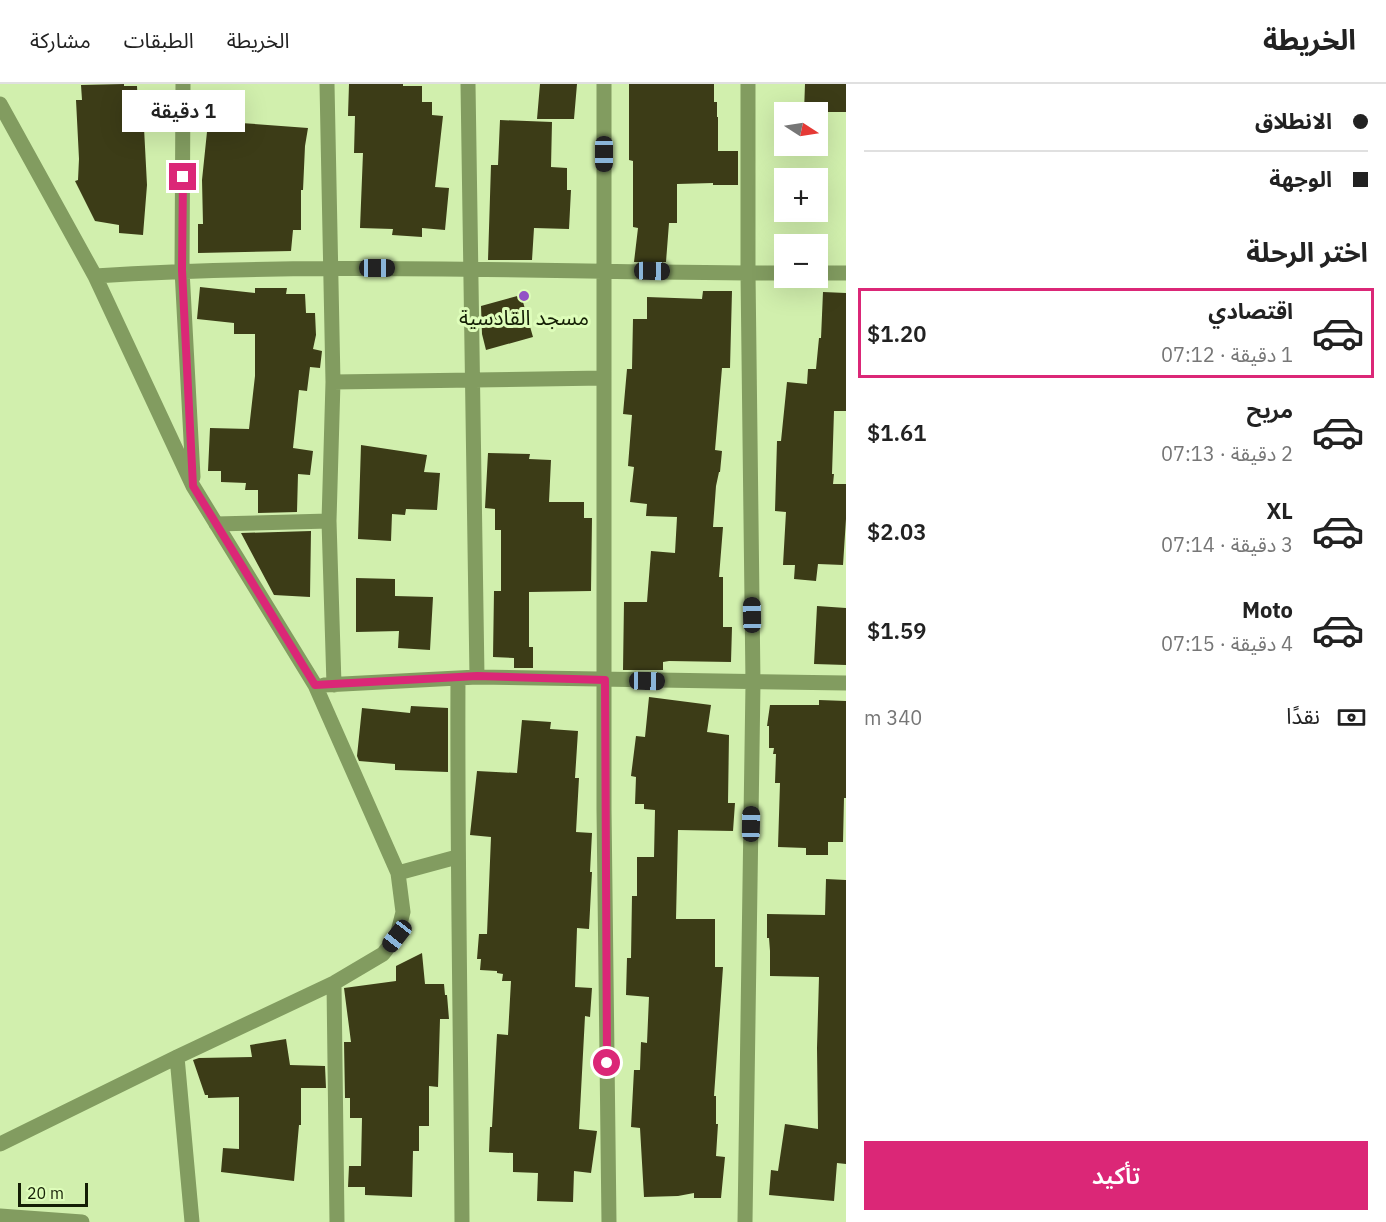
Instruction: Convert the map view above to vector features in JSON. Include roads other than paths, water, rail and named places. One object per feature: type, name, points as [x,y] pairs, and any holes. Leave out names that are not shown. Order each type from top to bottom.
[{"type":"street","points":[[183,84],[182,270],[193,486]]},
{"type":"street","points":[[327,84],[333,382],[328,521],[334,685]]},
{"type":"street","points":[[468,84],[477,676]]},
{"type":"street","points":[[604,84],[609,1222]]},
{"type":"street","points":[[745,1222],[753,683],[748,84]]},
{"type":"street","points":[[0,104],[95,276],[193,486],[315,685],[398,873],[403,912],[397,936],[383,954],[334,983],[0,1144]]},
{"type":"street","points":[[95,276],[182,270],[330,268],[774,273]]},
{"type":"street","points":[[828,273],[846,273]]},
{"type":"street","points":[[333,382],[604,378]]},
{"type":"street","points":[[216,524],[328,521]]},
{"type":"street","points":[[315,685],[477,676],[846,683]]},
{"type":"street","points":[[458,678],[462,1222]]},
{"type":"street","points":[[398,873],[458,857]]},
{"type":"street","points":[[334,983],[338,1222]]},
{"type":"street","points":[[177,1057],[192,1222]]},
{"type":"street","points":[[0,1216],[82,1222]]},
{"type":"place","name":"مسجد القادسية","points":[[524,296]]}]
